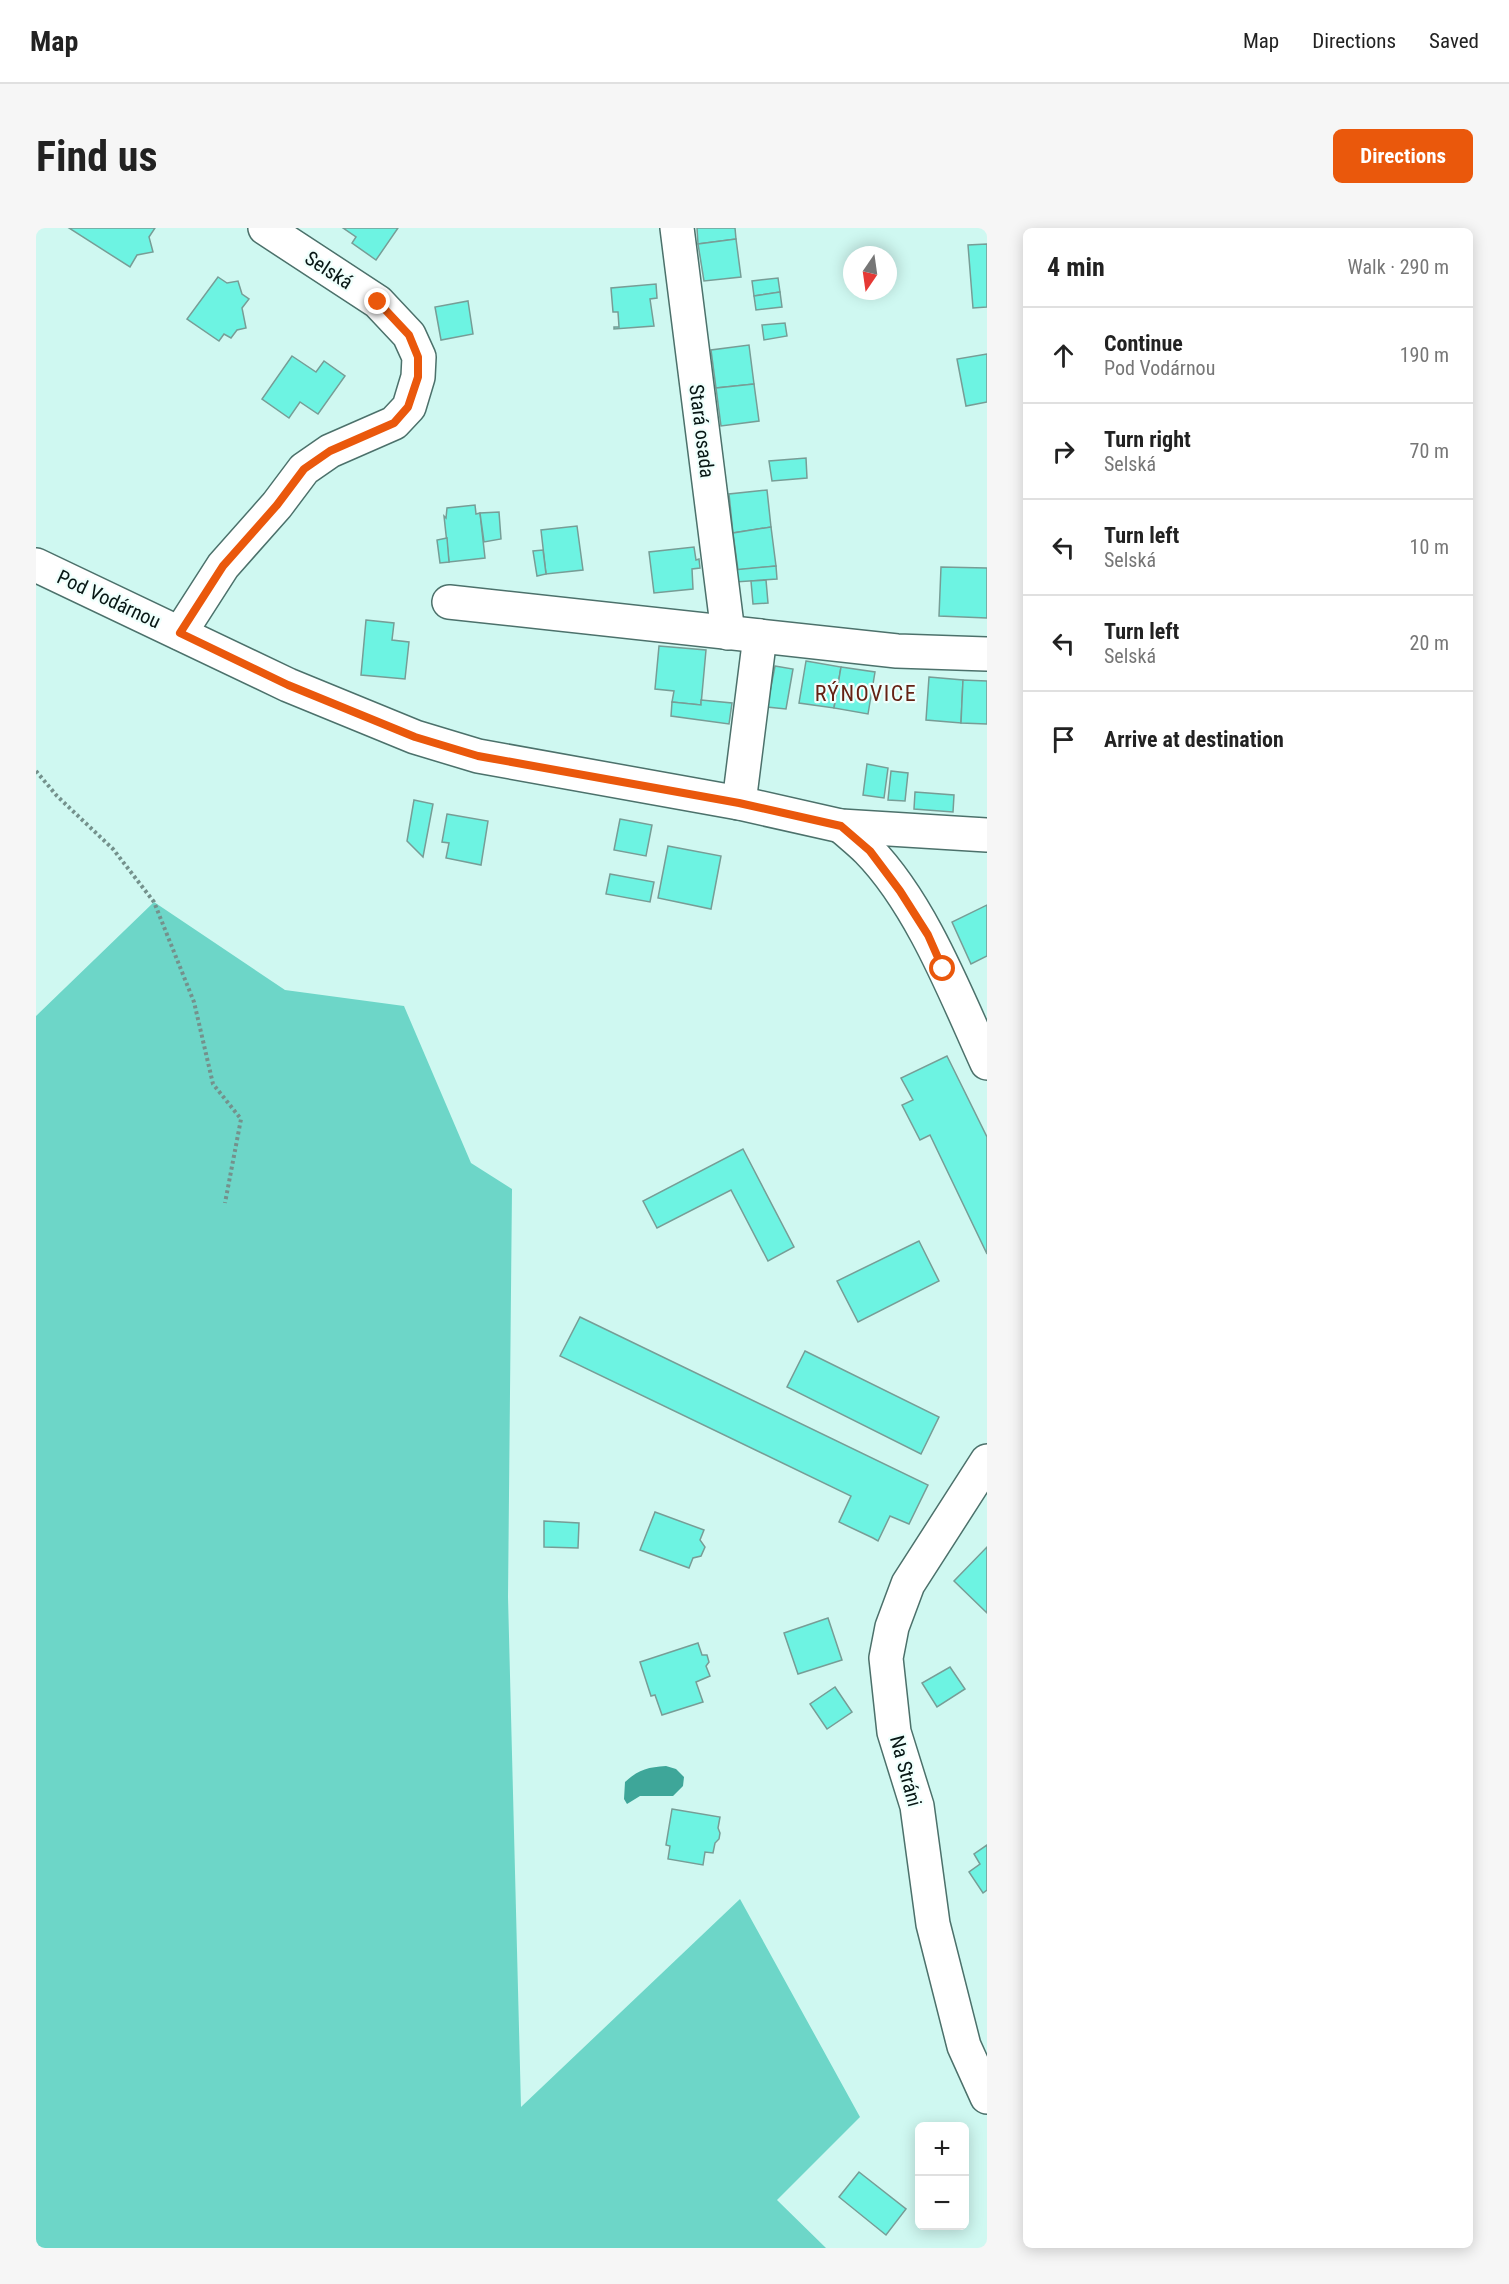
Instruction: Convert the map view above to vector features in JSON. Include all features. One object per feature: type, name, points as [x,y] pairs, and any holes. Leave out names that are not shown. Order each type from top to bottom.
[{"type":"street","name":"Selská","points":[[180,633],[223,566],[277,505],[304,469],[330,451],[394,423],[408,407],[418,377],[418,357],[409,335],[378,302],[265,228]]},
{"type":"street","name":"Stará osada","points":[[677,228],[728,633]]},
{"type":"street","name":"Pod Vodárnou","points":[[36,565],[288,685],[415,737],[468,753],[739,803],[841,826],[870,851],[900,891],[928,935],[987,1063]]},
{"type":"street","points":[[449,602],[897,651],[987,654]]},
{"type":"street","points":[[739,803],[760,636]]},
{"type":"street","points":[[841,826],[987,835]]},
{"type":"street","name":"Na Stráni","points":[[987,1461],[908,1584],[892,1626],[886,1658],[894,1732],[917,1806],[933,1924],[964,2046],[987,2097]]},
{"type":"path","points":[[36,771],[57,796],[113,849],[154,902],[194,1002],[213,1084],[241,1119],[225,1203]]},
{"type":"shaded area","points":[[154,902],[285,990],[404,1006],[471,1163],[512,1189],[508,1597],[521,2107],[740,1899],[860,2117],[777,2200],[826,2248],[36,2248],[36,1016]]},
{"type":"shaded area","points":[[666,1766],[676,1769],[684,1777],[683,1786],[673,1796],[640,1796],[627,1804],[624,1799],[625,1782],[644,1770]]},
{"type":"building","points":[[69,228],[155,228],[149,237],[153,252],[137,255],[130,267]]},
{"type":"building","points":[[343,228],[398,228],[376,260],[352,243],[356,237]]},
{"type":"building","points":[[697,228],[735,228],[736,239],[698,244]]},
{"type":"building","points":[[736,239],[741,277],[704,281],[698,244]]},
{"type":"building","points":[[987,244],[987,307],[973,308],[968,245]]},
{"type":"building","points":[[218,277],[227,283],[238,281],[242,294],[249,299],[242,308],[246,328],[237,330],[231,338],[224,334],[219,341],[187,319]]},
{"type":"building","points":[[778,278],[780,292],[754,296],[752,281]]},
{"type":"building","points":[[656,284],[657,298],[650,299],[654,326],[614,329],[614,327],[619,327],[618,312],[613,312],[611,288]]},
{"type":"building","points":[[780,292],[782,307],[756,310],[754,296]]},
{"type":"building","points":[[468,301],[473,334],[441,340],[435,307]]},
{"type":"building","points":[[785,323],[787,336],[764,340],[762,325]]},
{"type":"building","points":[[749,345],[754,384],[716,388],[711,350]]},
{"type":"building","points":[[987,354],[987,402],[966,406],[957,359]]},
{"type":"building","points":[[292,356],[316,372],[324,361],[345,376],[318,414],[300,402],[289,418],[262,399]]},
{"type":"building","points":[[754,384],[759,421],[721,426],[716,388]]},
{"type":"building","points":[[806,458],[807,478],[772,481],[769,461]]},
{"type":"building","points":[[767,490],[771,527],[733,533],[729,494]]},
{"type":"building","points":[[475,505],[476,514],[480,513],[485,558],[449,562],[444,516],[446,518],[447,508]]},
{"type":"building","points":[[499,512],[501,539],[484,542],[480,513]]},
{"type":"building","points":[[577,526],[583,570],[546,574],[541,530]]},
{"type":"building","points":[[771,527],[776,566],[738,570],[733,533]]},
{"type":"building","points":[[447,538],[449,562],[440,563],[437,540]]},
{"type":"building","points":[[694,547],[700,568],[692,569],[693,589],[654,593],[649,552]]},
{"type":"building","points":[[543,550],[546,574],[537,576],[533,551]]},
{"type":"building","points":[[776,566],[777,579],[735,582],[733,570]]},
{"type":"building","points":[[941,567],[987,568],[987,618],[939,616]]},
{"type":"building","points":[[766,580],[768,603],[753,604],[751,581]]},
{"type":"building","points":[[366,620],[394,623],[392,640],[409,642],[405,679],[361,675]]},
{"type":"building","points":[[659,646],[706,650],[701,705],[672,702],[674,691],[655,689]]},
{"type":"building","points":[[806,661],[841,667],[834,708],[799,703]]},
{"type":"building","points":[[775,666],[793,669],[786,709],[767,707]]},
{"type":"building","points":[[841,667],[875,672],[868,714],[834,708]]},
{"type":"building","points":[[929,677],[963,680],[961,723],[926,720]]},
{"type":"building","points":[[963,680],[987,681],[987,724],[961,723]]},
{"type":"building","points":[[701,700],[732,703],[729,724],[671,716],[672,702],[701,705]]},
{"type":"building","points":[[867,764],[888,768],[884,798],[863,795]]},
{"type":"building","points":[[891,771],[908,773],[905,801],[888,800]]},
{"type":"building","points":[[915,792],[954,795],[953,812],[914,809]]},
{"type":"building","points":[[414,800],[433,804],[423,857],[407,841]]},
{"type":"building","points":[[447,814],[488,821],[481,865],[446,858],[449,843],[442,842]]},
{"type":"building","points":[[620,819],[652,825],[646,856],[614,850]]},
{"type":"building","points":[[668,846],[721,856],[711,909],[658,898]]},
{"type":"building","points":[[610,874],[654,882],[650,902],[606,894]]},
{"type":"building","points":[[987,905],[987,956],[971,964],[952,922]]},
{"type":"building","points":[[947,1056],[987,1137],[987,1254],[930,1135],[920,1140],[902,1105],[913,1100],[901,1078]]},
{"type":"building","points":[[743,1149],[794,1247],[768,1261],[731,1190],[657,1228],[643,1201]]},
{"type":"building","points":[[919,1241],[939,1281],[858,1322],[837,1281]]},
{"type":"building","points":[[580,1317],[928,1485],[909,1524],[890,1516],[878,1541],[839,1522],[851,1496],[560,1356]]},
{"type":"building","points":[[805,1351],[939,1417],[921,1454],[787,1387]]},
{"type":"building","points":[[655,1512],[704,1530],[700,1540],[705,1547],[701,1556],[693,1558],[689,1568],[640,1550]]},
{"type":"building","points":[[544,1521],[579,1523],[578,1548],[544,1547]]},
{"type":"building","points":[[987,1547],[987,1613],[954,1581]]},
{"type":"building","points":[[828,1618],[842,1660],[798,1674],[784,1633]]},
{"type":"building","points":[[698,1643],[702,1655],[707,1655],[709,1662],[706,1666],[710,1676],[696,1682],[703,1702],[662,1715],[655,1695],[651,1696],[640,1662]]},
{"type":"building","points":[[950,1667],[965,1689],[937,1707],[922,1683]]},
{"type":"building","points":[[835,1687],[852,1712],[827,1729],[810,1704]]},
{"type":"building","points":[[672,1809],[720,1817],[719,1839],[715,1843],[713,1853],[705,1852],[703,1865],[668,1859],[670,1846],[666,1845]]},
{"type":"building","points":[[987,1845],[987,1890],[983,1893],[969,1872],[980,1864],[974,1854]]},
{"type":"building","points":[[859,2172],[906,2209],[886,2235],[839,2197]]},
{"type":"district","name":"RÝNOVICE","points":[[866,693]]},
{"type":"route","points":[[378,302],[409,335],[418,357],[418,377],[408,407],[394,423],[330,451],[304,469],[277,505],[223,566],[180,633],[288,685],[415,737],[478,756],[739,803],[841,826],[870,851],[900,891],[928,935],[943,969]]}]
